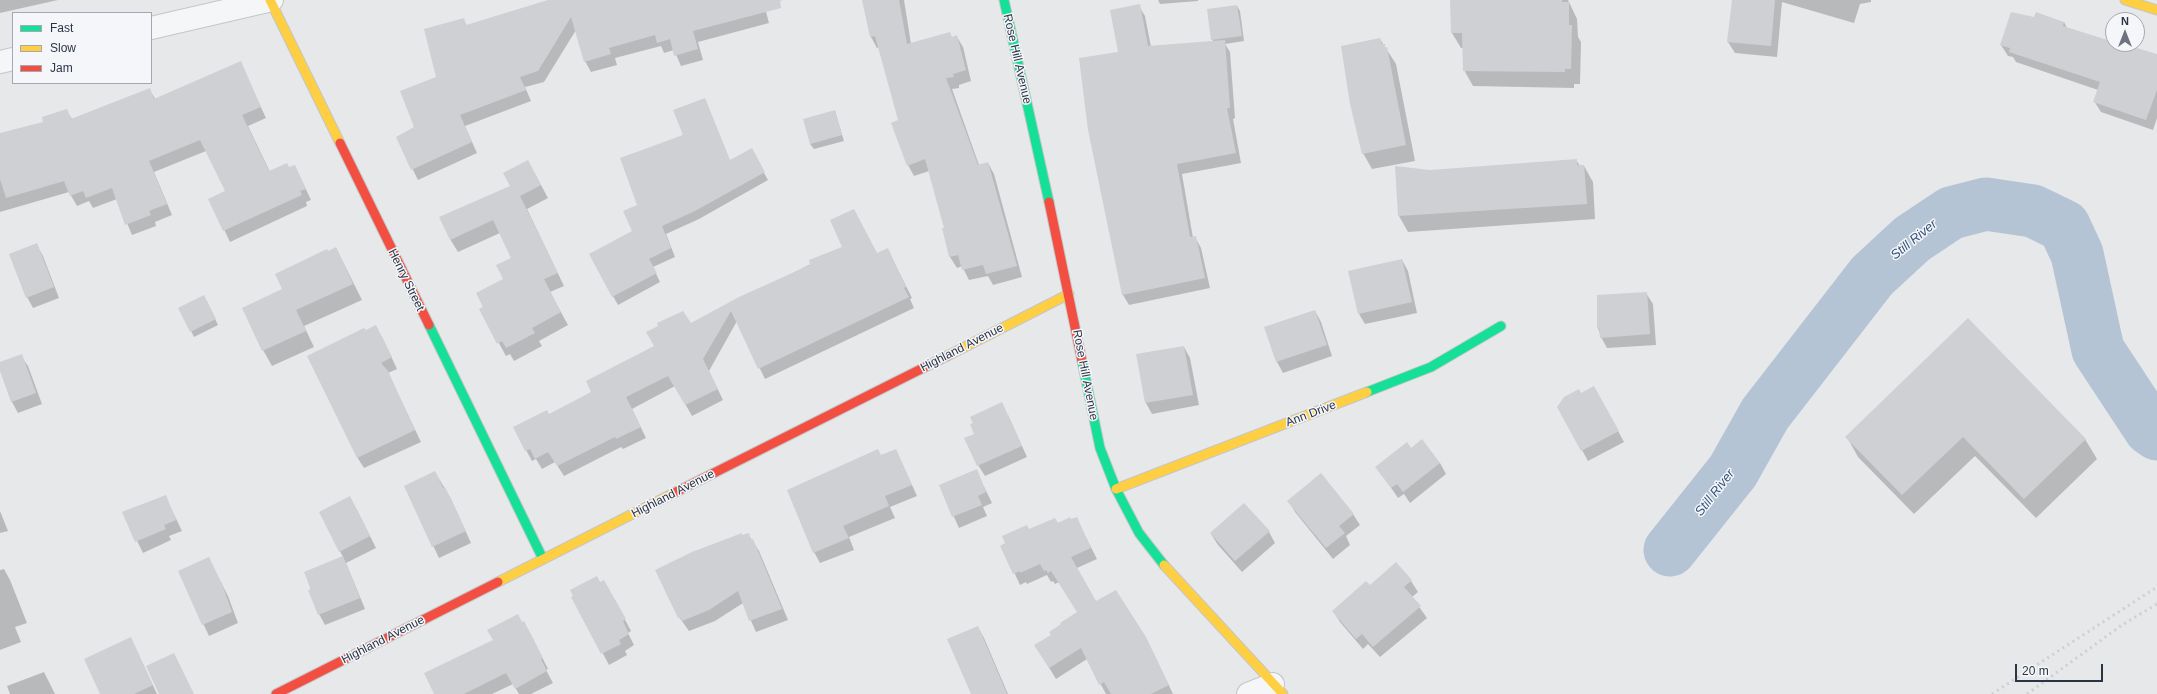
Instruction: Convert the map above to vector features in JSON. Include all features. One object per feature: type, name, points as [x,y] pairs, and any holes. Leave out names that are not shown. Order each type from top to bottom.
[{"type":"street","points":[[152,28],[271,0]]},
{"type":"street","name":"Henry Street","points":[[271,0],[543,559]]},
{"type":"street","name":"Rose Hill Avenue","points":[[1004,0],[1069,294],[1100,448],[1116,489],[1139,533],[1171,574],[1278,689]]},
{"type":"street","points":[[2125,0],[2157,10]]},
{"type":"street","points":[[0,62],[12,59]]},
{"type":"street","name":"Highland Avenue","points":[[276,694],[1069,294]]},
{"type":"street","name":"Ann Drive","points":[[1116,489],[1431,367],[1501,326]]},
{"type":"street","points":[[1248,694],[1278,689]]},
{"type":"building","points":[[548,0],[780,0],[781,8],[693,31],[698,49],[674,56],[670,39],[657,43],[655,35],[609,48],[611,54],[584,62],[571,17],[538,71],[520,77],[526,90],[460,115],[472,142],[411,170],[396,137],[414,127],[400,91],[436,77],[424,29],[464,18],[466,25]]},
{"type":"building","points":[[862,0],[899,0],[907,44],[950,32],[952,37],[957,35],[966,70],[953,74],[954,77],[946,78],[978,165],[988,162],[1017,266],[986,274],[983,265],[962,270],[958,255],[949,257],[942,228],[944,228],[925,159],[907,166],[891,123],[898,120],[875,36],[870,37]]},
{"type":"building","points":[[1450,0],[1562,0],[1562,2],[1569,2],[1569,25],[1572,25],[1571,69],[1565,69],[1565,72],[1463,71],[1462,33],[1451,33]]},
{"type":"building","points":[[1732,0],[1775,0],[1771,46],[1727,42]]},
{"type":"building","points":[[1140,4],[1148,46],[1225,40],[1230,108],[1227,108],[1236,153],[1177,164],[1190,237],[1196,236],[1205,278],[1122,295],[1088,130],[1079,58],[1118,52],[1110,10]]},
{"type":"building","points":[[1237,5],[1242,36],[1211,40],[1207,9]]},
{"type":"building","points":[[2011,12],[2034,17],[2036,12],[2064,22],[2063,26],[2105,39],[2105,52],[2145,52],[2145,50],[2157,54],[2157,90],[2146,120],[2093,102],[2100,82],[2009,52],[2010,48],[2000,45]]},
{"type":"building","points":[[1380,38],[1382,44],[1385,44],[1385,48],[1387,47],[1406,145],[1362,154],[1350,104],[1341,46]]},
{"type":"building","points":[[241,61],[261,107],[242,115],[269,171],[287,163],[289,167],[295,165],[306,189],[300,191],[302,195],[223,231],[208,199],[225,191],[200,140],[149,161],[167,204],[149,211],[151,215],[125,225],[112,188],[86,198],[83,191],[70,196],[64,181],[6,198],[0,179],[0,133],[43,122],[42,117],[67,109],[71,119],[150,88],[154,99]]},
{"type":"building","points":[[705,98],[730,160],[752,148],[765,172],[695,211],[662,226],[671,248],[649,259],[657,273],[612,297],[589,254],[632,231],[623,211],[637,205],[620,158],[683,135],[673,110]]},
{"type":"building","points":[[835,110],[842,135],[810,144],[803,119]]},
{"type":"building","points":[[1577,159],[1577,165],[1584,165],[1587,204],[1398,216],[1395,166],[1430,170]]},
{"type":"building","points":[[528,160],[541,185],[520,196],[558,273],[544,279],[561,312],[532,328],[535,333],[506,348],[502,341],[497,344],[479,309],[483,307],[476,293],[503,279],[496,265],[511,258],[493,220],[450,240],[439,217],[510,186],[503,173]]},
{"type":"building","points":[[854,209],[877,253],[888,248],[909,297],[758,369],[731,311],[703,359],[718,389],[685,405],[668,376],[626,397],[641,427],[616,439],[615,437],[557,466],[548,452],[535,459],[530,449],[525,451],[513,427],[547,410],[549,414],[591,392],[586,381],[654,346],[646,332],[658,326],[657,323],[683,311],[691,323],[739,297],[810,265],[809,260],[842,247],[830,220]]},
{"type":"building","points":[[37,243],[54,287],[26,298],[9,254]]},
{"type":"building","points":[[336,247],[353,284],[296,310],[306,331],[262,351],[242,308],[282,289],[275,274],[327,249],[328,251]]},
{"type":"building","points":[[1402,259],[1412,302],[1358,314],[1348,271]]},
{"type":"building","points":[[1647,292],[1650,334],[1600,338],[1599,328],[1597,328],[1597,295]]},
{"type":"building","points":[[204,295],[216,319],[190,332],[178,308]]},
{"type":"building","points":[[1315,310],[1327,345],[1276,362],[1264,327]]},
{"type":"building","points":[[1968,318],[2086,439],[2024,499],[1963,437],[1902,495],[1845,437]]},
{"type":"building","points":[[376,325],[392,357],[381,363],[388,371],[415,430],[357,458],[307,356],[364,328],[366,330]]},
{"type":"building","points":[[1184,346],[1193,395],[1145,403],[1136,354]]},
{"type":"building","points":[[22,354],[36,393],[11,402],[0,371],[0,362]]},
{"type":"building","points":[[1594,386],[1619,431],[1581,451],[1557,407],[1564,397],[1579,389],[1581,393]]},
{"type":"building","points":[[1002,402],[1022,446],[977,466],[964,438],[974,434],[970,424],[973,423],[970,417]]},
{"type":"building","points":[[1422,439],[1440,463],[1403,492],[1397,484],[1391,488],[1375,467],[1407,442],[1411,448]]},
{"type":"building","points":[[878,449],[881,455],[896,449],[912,485],[885,496],[889,506],[843,526],[849,538],[813,553],[787,490]]},
{"type":"building","points":[[977,469],[986,492],[978,496],[982,505],[952,517],[939,485]]},
{"type":"building","points":[[435,471],[443,488],[445,487],[466,531],[432,547],[404,486]]},
{"type":"building","points":[[1321,473],[1354,514],[1339,526],[1345,533],[1326,548],[1287,501]]},
{"type":"building","points":[[166,495],[176,520],[164,525],[166,529],[135,542],[122,512]]},
{"type":"building","points":[[350,496],[370,536],[339,552],[319,512]]},
{"type":"building","points":[[1244,503],[1270,531],[1235,561],[1210,533]]},
{"type":"building","points":[[1070,517],[1071,519],[1077,517],[1091,548],[1071,557],[1096,601],[1116,590],[1146,637],[1169,685],[1151,694],[1111,694],[1104,682],[1099,685],[1081,648],[1049,668],[1034,645],[1051,635],[1049,632],[1077,612],[1051,571],[1048,573],[1046,570],[1044,571],[1040,564],[1020,573],[1020,571],[1013,574],[1000,546],[1005,543],[1002,536],[1027,525],[1029,529],[1055,518],[1058,523]]},
{"type":"building","points":[[742,533],[742,535],[749,533],[751,540],[753,539],[782,609],[749,621],[738,591],[709,610],[682,621],[680,617],[678,618],[655,570],[692,552]]},
{"type":"building","points":[[343,556],[360,598],[318,615],[308,590],[311,589],[304,572]]},
{"type":"building","points":[[209,557],[222,584],[232,612],[202,625],[178,571]]},
{"type":"building","points":[[1396,562],[1412,580],[1404,587],[1421,606],[1373,647],[1362,634],[1356,639],[1332,611],[1366,581],[1370,585]]},
{"type":"building","points":[[597,576],[600,582],[604,580],[626,619],[623,621],[629,634],[619,640],[621,644],[601,654],[571,597],[573,596],[570,590]]},
{"type":"building","points":[[518,614],[522,622],[524,621],[543,658],[541,659],[547,671],[515,689],[506,673],[464,694],[434,694],[424,673],[493,640],[487,630]]},
{"type":"building","points":[[978,626],[1007,694],[971,694],[947,639]]},
{"type":"building","points":[[131,637],[153,685],[134,694],[100,694],[84,659]]},
{"type":"building","points":[[174,653],[194,694],[159,694],[146,666]]},
{"type":"waterway","name":"Still River","points":[[1670,550],[1733,471],[1765,414],[1872,276],[1912,239],[1951,213],[1986,204],[2033,211],[2064,226],[2077,254],[2098,350],[2150,429],[2157,434]]},
{"type":"railway","points":[[1992,694],[2157,587]]},
{"type":"railway","points":[[2027,694],[2122,625],[2157,604]]},
{"type":"traffic: fast","points":[[1004,0],[1049,202]]},
{"type":"traffic: fast","points":[[429,325],[543,559]]},
{"type":"traffic: fast","points":[[1367,392],[1431,367],[1501,326]]},
{"type":"traffic: fast","points":[[1082,361],[1100,448],[1116,489],[1139,533],[1164,565]]},
{"type":"traffic: slow","points":[[270,0],[340,143]]},
{"type":"traffic: slow","points":[[2125,0],[2157,10]]},
{"type":"traffic: slow","points":[[949,355],[1069,294]]},
{"type":"traffic: slow","points":[[1116,489],[1367,392]]},
{"type":"traffic: slow","points":[[498,582],[674,493]]},
{"type":"traffic: slow","points":[[1164,565],[1283,694]]},
{"type":"traffic: jam","points":[[340,143],[429,325]]},
{"type":"traffic: jam","points":[[1049,202],[1082,361]]},
{"type":"traffic: jam","points":[[674,493],[949,355]]},
{"type":"traffic: jam","points":[[276,694],[498,582]]}]
